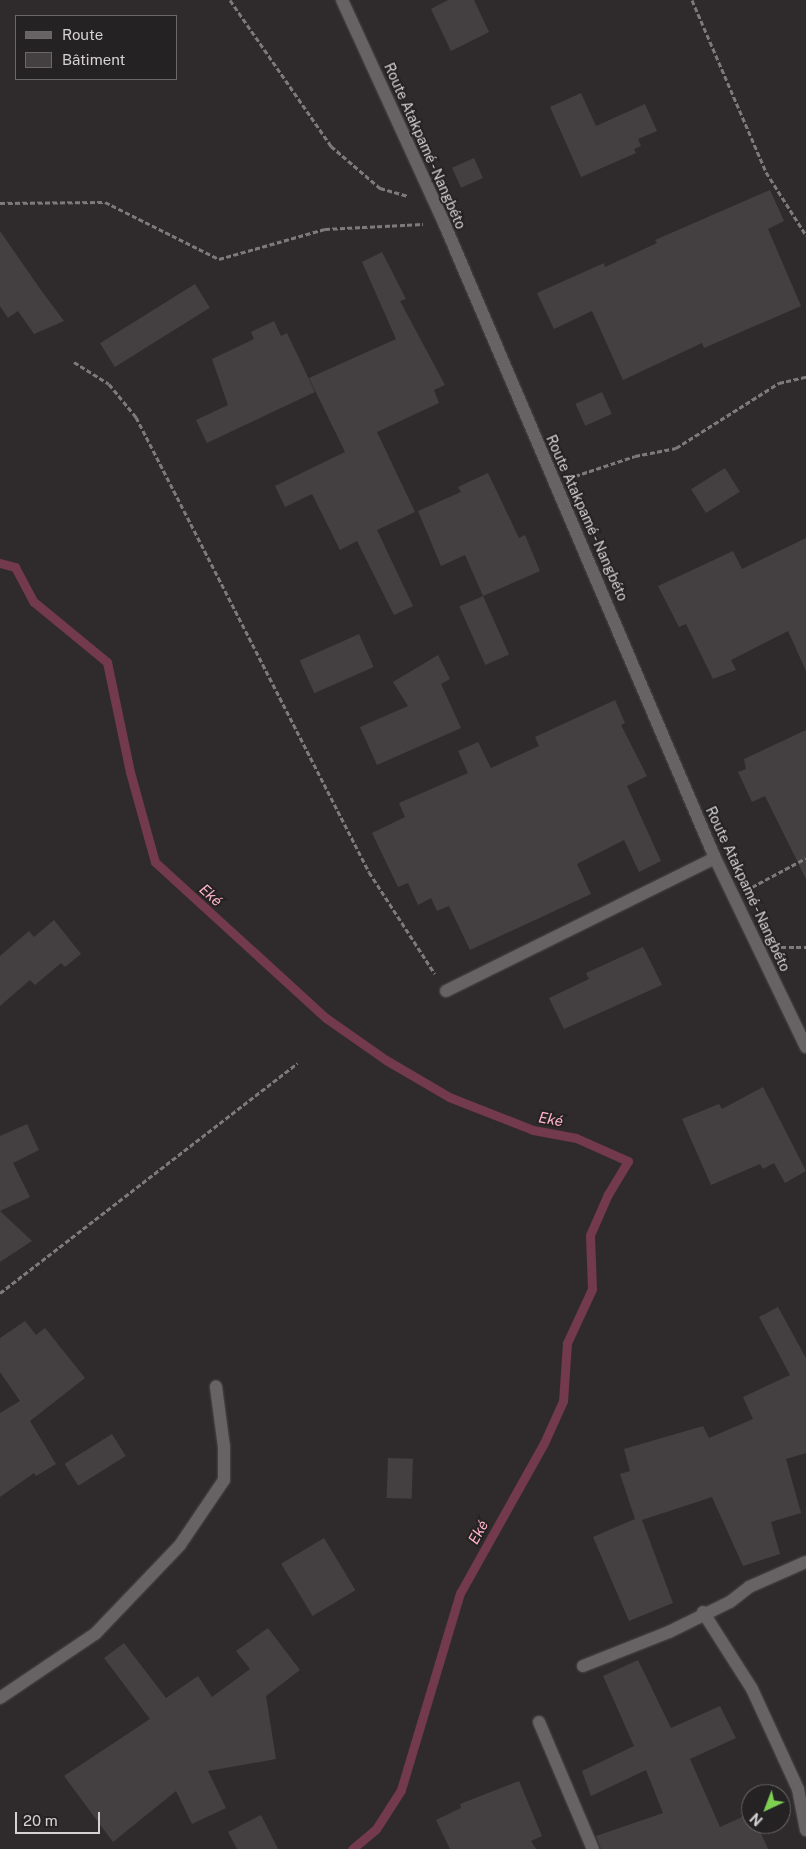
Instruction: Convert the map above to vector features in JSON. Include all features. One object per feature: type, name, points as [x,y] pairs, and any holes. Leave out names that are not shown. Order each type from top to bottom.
[{"type":"street","name":"Route Atakpamé - Nangbéto","points":[[342,0],[444,223],[715,858],[806,1046]]},
{"type":"street","points":[[446,991],[715,858]]},
{"type":"street","points":[[0,1698],[95,1634],[180,1545],[224,1480],[224,1447],[216,1387]]},
{"type":"street","points":[[583,1666],[669,1632],[703,1612],[730,1602],[749,1587],[806,1562]]},
{"type":"street","points":[[703,1612],[752,1689],[798,1790],[806,1830]]},
{"type":"street","points":[[539,1722],[593,1849]]},
{"type":"path","points":[[230,0],[331,146],[380,188],[435,204]]},
{"type":"path","points":[[692,0],[766,172],[806,234]]},
{"type":"path","points":[[0,203],[105,202],[219,259],[325,229],[444,223]]},
{"type":"path","points":[[74,362],[109,384],[136,417],[369,872],[446,991]]},
{"type":"path","points":[[555,482],[635,456],[676,448],[778,383],[806,377]]},
{"type":"path","points":[[734,897],[806,858]]},
{"type":"path","points":[[0,1293],[298,1063]]},
{"type":"building","points":[[448,0],[474,0],[489,32],[451,51],[431,9]]},
{"type":"building","points":[[581,93],[596,126],[645,104],[657,131],[638,139],[641,146],[634,149],[636,153],[581,177],[550,107]]},
{"type":"building","points":[[474,158],[483,178],[461,188],[452,168]]},
{"type":"building","points":[[770,190],[784,221],[768,229],[801,306],[704,348],[702,343],[623,380],[592,311],[554,329],[537,293],[604,263],[605,267],[657,243],[655,240]]},
{"type":"building","points":[[0,231],[64,321],[34,334],[18,311],[8,318],[0,306]]},
{"type":"building","points":[[382,252],[406,299],[400,301],[445,385],[434,390],[439,403],[377,432],[415,512],[377,530],[413,606],[394,615],[357,541],[340,550],[312,494],[285,507],[275,486],[345,452],[309,378],[396,339],[362,262]]},
{"type":"building","points":[[195,284],[210,308],[115,367],[100,343]]},
{"type":"building","points":[[274,321],[281,336],[287,333],[315,392],[207,443],[196,420],[228,405],[212,359],[254,339],[251,332]]},
{"type":"building","points":[[602,392],[612,414],[585,426],[576,404]]},
{"type":"building","points":[[725,468],[740,492],[706,513],[691,489]]},
{"type":"building","points":[[488,473],[519,538],[525,535],[540,571],[483,596],[465,555],[441,566],[418,511],[461,492],[458,487]]},
{"type":"building","points":[[806,538],[806,671],[788,631],[731,660],[736,670],[713,679],[686,624],[679,627],[658,586],[733,551],[742,569]]},
{"type":"building","points":[[483,596],[509,654],[485,665],[459,607]]},
{"type":"building","points":[[359,634],[374,667],[314,693],[300,660]]},
{"type":"building","points":[[438,655],[450,679],[441,684],[461,728],[377,765],[360,727],[408,706],[393,682]]},
{"type":"building","points":[[615,700],[625,723],[621,725],[647,776],[627,786],[661,861],[639,872],[624,840],[577,864],[591,894],[470,950],[449,906],[437,911],[431,898],[418,905],[408,883],[398,887],[372,833],[405,817],[399,803],[468,773],[458,751],[478,742],[491,768],[539,746],[535,737]]},
{"type":"building","points":[[806,730],[806,879],[765,796],[752,802],[738,772],[746,769],[744,759]]},
{"type":"building","points":[[54,920],[81,954],[65,967],[61,963],[35,985],[30,980],[0,1006],[0,956],[29,931],[34,937]]},
{"type":"building","points":[[643,947],[662,985],[564,1029],[549,998],[589,979],[586,973]]},
{"type":"building","points":[[763,1087],[806,1171],[785,1183],[774,1163],[763,1169],[760,1164],[711,1185],[682,1119],[719,1104],[722,1109]]},
{"type":"building","points":[[27,1124],[39,1150],[13,1163],[30,1197],[0,1211],[0,1136]]},
{"type":"building","points":[[0,1211],[32,1241],[0,1262]]},
{"type":"building","points":[[778,1307],[806,1358],[806,1453],[786,1459],[801,1513],[771,1522],[780,1554],[743,1566],[712,1497],[642,1520],[673,1603],[629,1621],[593,1537],[635,1519],[620,1474],[630,1471],[624,1449],[703,1426],[709,1438],[753,1419],[743,1397],[790,1375],[759,1317]]},
{"type":"building","points":[[25,1321],[36,1335],[45,1328],[85,1378],[30,1421],[56,1464],[36,1476],[34,1473],[0,1497],[0,1413],[20,1401],[0,1372],[0,1338]]},
{"type":"building","points":[[112,1434],[126,1456],[78,1486],[65,1464]]},
{"type":"building","points":[[388,1458],[413,1459],[412,1499],[387,1498]]},
{"type":"building","points":[[324,1538],[355,1590],[313,1616],[281,1564]]},
{"type":"building","points":[[268,1628],[300,1670],[266,1696],[276,1759],[208,1771],[226,1808],[192,1824],[176,1791],[113,1842],[64,1776],[150,1719],[104,1658],[124,1643],[166,1698],[198,1676],[212,1697],[250,1669],[236,1651]]},
{"type":"building","points":[[638,1660],[671,1728],[720,1706],[736,1738],[690,1759],[720,1827],[741,1818],[741,1834],[761,1834],[768,1849],[601,1849],[596,1836],[663,1813],[646,1770],[591,1796],[582,1771],[634,1746],[603,1676]]},
{"type":"building","points":[[519,1781],[542,1836],[531,1841],[536,1849],[450,1849],[436,1820],[461,1808],[460,1804]]},
{"type":"building","points":[[261,1815],[278,1849],[237,1849],[228,1832]]},
{"type":"waterway","name":"Eké","points":[[0,563],[15,567],[34,602],[107,662],[130,772],[155,862],[326,1018],[386,1060],[449,1097],[533,1130],[576,1138],[628,1161],[608,1194],[590,1235],[592,1289],[567,1343],[563,1401],[544,1443],[460,1593],[401,1790],[376,1829],[352,1849]]}]
